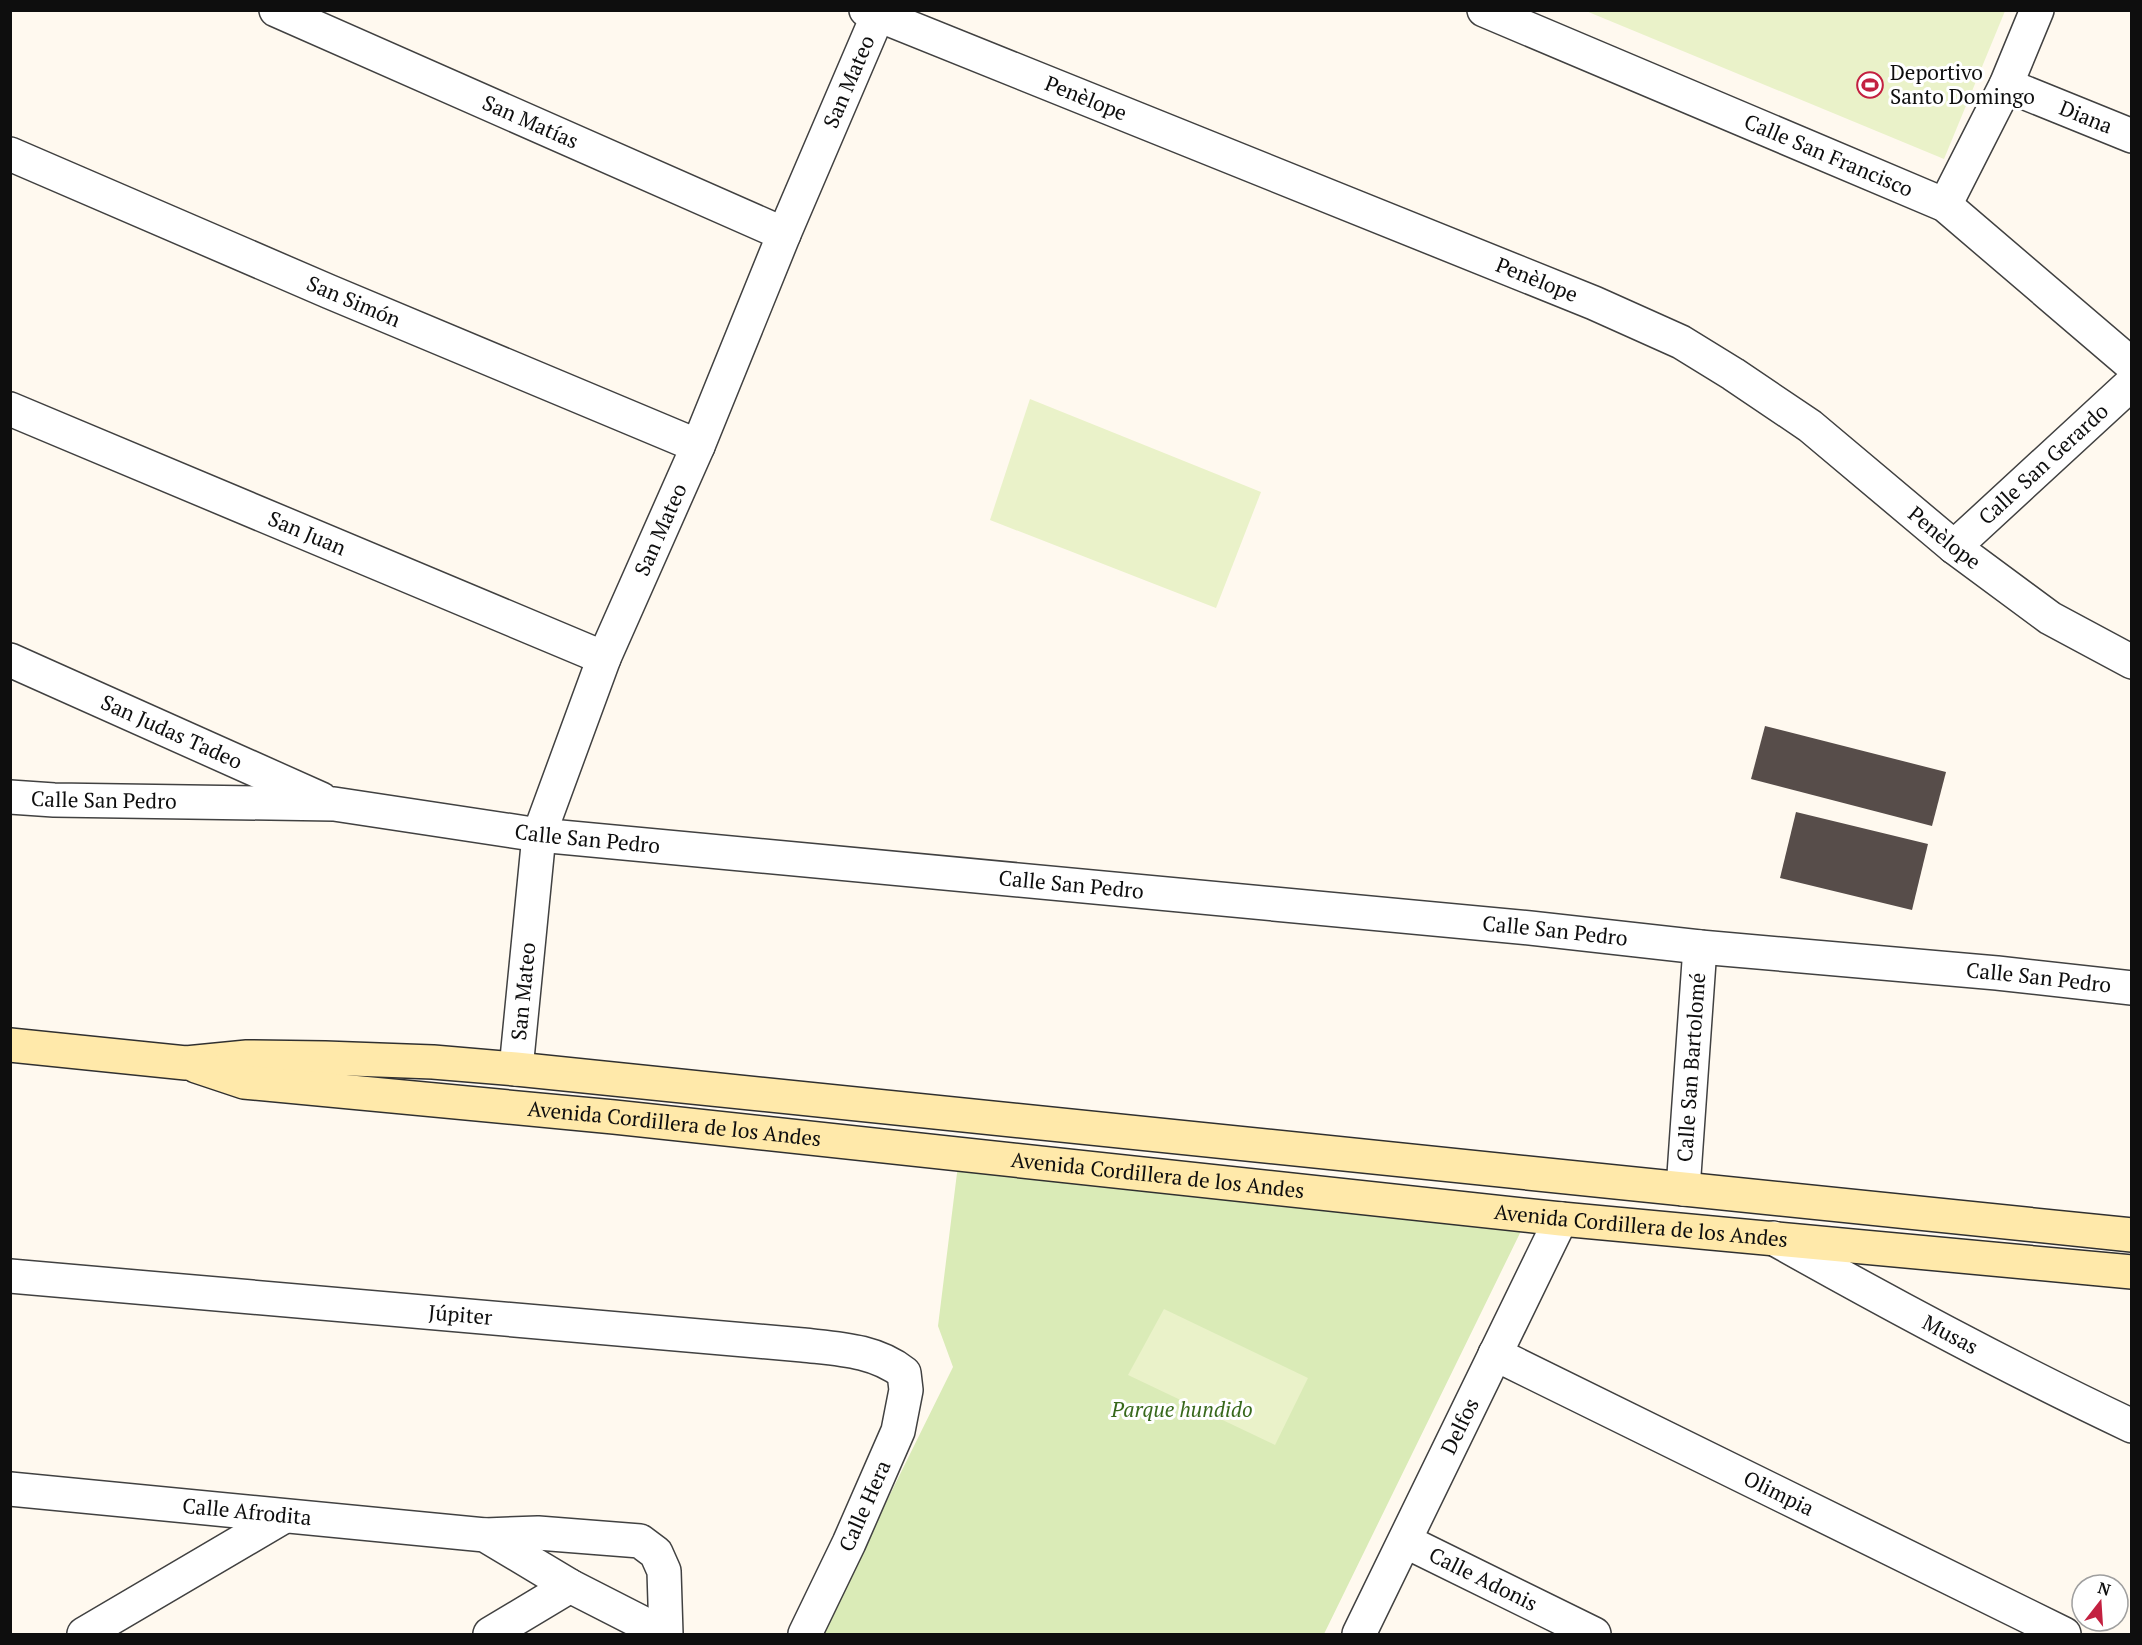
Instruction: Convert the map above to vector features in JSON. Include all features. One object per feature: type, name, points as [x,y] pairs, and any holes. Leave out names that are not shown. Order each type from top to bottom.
[{"type":"street","name":"San Matías","points":[[276,10],[784,234]]},
{"type":"street","name":"Calle San Francisco","points":[[1484,10],[1945,205],[2132,365]]},
{"type":"street","points":[[1945,205],[2006,85],[2037,10]]},
{"type":"street","name":"San Mateo","points":[[516,1069],[539,835],[604,658],[698,446],[874,12]]},
{"type":"street","name":"Penèlope","points":[[874,12],[1583,298],[1682,342],[1810,426],[1954,547],[2050,618],[2132,662]]},
{"type":"street","name":"Diana","points":[[2006,85],[2132,136]]},
{"type":"street","name":"San Simón","points":[[10,154],[330,292],[698,446]]},
{"type":"street","name":"Calle San Gerardo","points":[[1954,547],[2132,383]]},
{"type":"street","name":"San Juan","points":[[10,409],[604,658]]},
{"type":"street","name":"San Judas Tadeo","points":[[10,660],[334,804]]},
{"type":"street","name":"Calle San Pedro","points":[[10,797],[54,800],[334,804],[539,835],[1530,927],[1700,947],[1997,973],[2132,988]]},
{"type":"street","name":"Calle San Bartolomé","points":[[1683,1189],[1700,947]]},
{"type":"street","name":"Avenida Cordillera de los Andes","points":[[10,1045],[186,1063],[247,1057],[325,1058],[433,1062],[516,1069],[2132,1235]]},
{"type":"street","name":"Avenida Cordillera de los Andes","points":[[186,1063],[244,1082],[614,1117],[1561,1219],[2132,1272]]},
{"type":"street","name":"Delfos","points":[[1359,1635],[1561,1219]]},
{"type":"street","name":"Musas","points":[[1773,1238],[1862,1288],[2044,1384],[2132,1426]]},
{"type":"street","name":"Júpiter","points":[[10,1276],[803,1345],[873,1356],[890,1362],[904,1373]]},
{"type":"street","name":"Olimpia","points":[[1495,1354],[2064,1635]]},
{"type":"street","name":"Calle Hera","points":[[805,1635],[849,1543],[898,1431],[906,1390],[904,1373]]},
{"type":"street","name":"Calle Afrodita","points":[[10,1489],[485,1535],[538,1533],[640,1541],[657,1553],[664,1571],[665,1635],[570,1586],[485,1535]]},
{"type":"street","points":[[84,1635],[283,1517]]},
{"type":"street","name":"Calle Adonis","points":[[1405,1541],[1594,1635]]},
{"type":"street","points":[[490,1635],[570,1586]]},
{"type":"green space","name":"Deportivo Santo Domingo","points":[[1586,11],[2005,11],[1944,159]]},
{"type":"green space","points":[[1030,399],[1261,492],[1216,608],[990,520]]},
{"type":"green space","name":"Parque hundido","points":[[958,1165],[1522,1229],[1324,1634],[821,1634],[953,1367],[938,1326]]},
{"type":"green space","points":[[1164,1309],[1308,1378],[1275,1445],[1128,1375]]},
{"type":"building","points":[[1765,726],[1946,772],[1932,826],[1751,779]]},
{"type":"building","points":[[1796,812],[1928,844],[1912,910],[1780,878]]},
{"type":"place","name":"Deportivo Santo Domingo","points":[[1870,85]]}]
